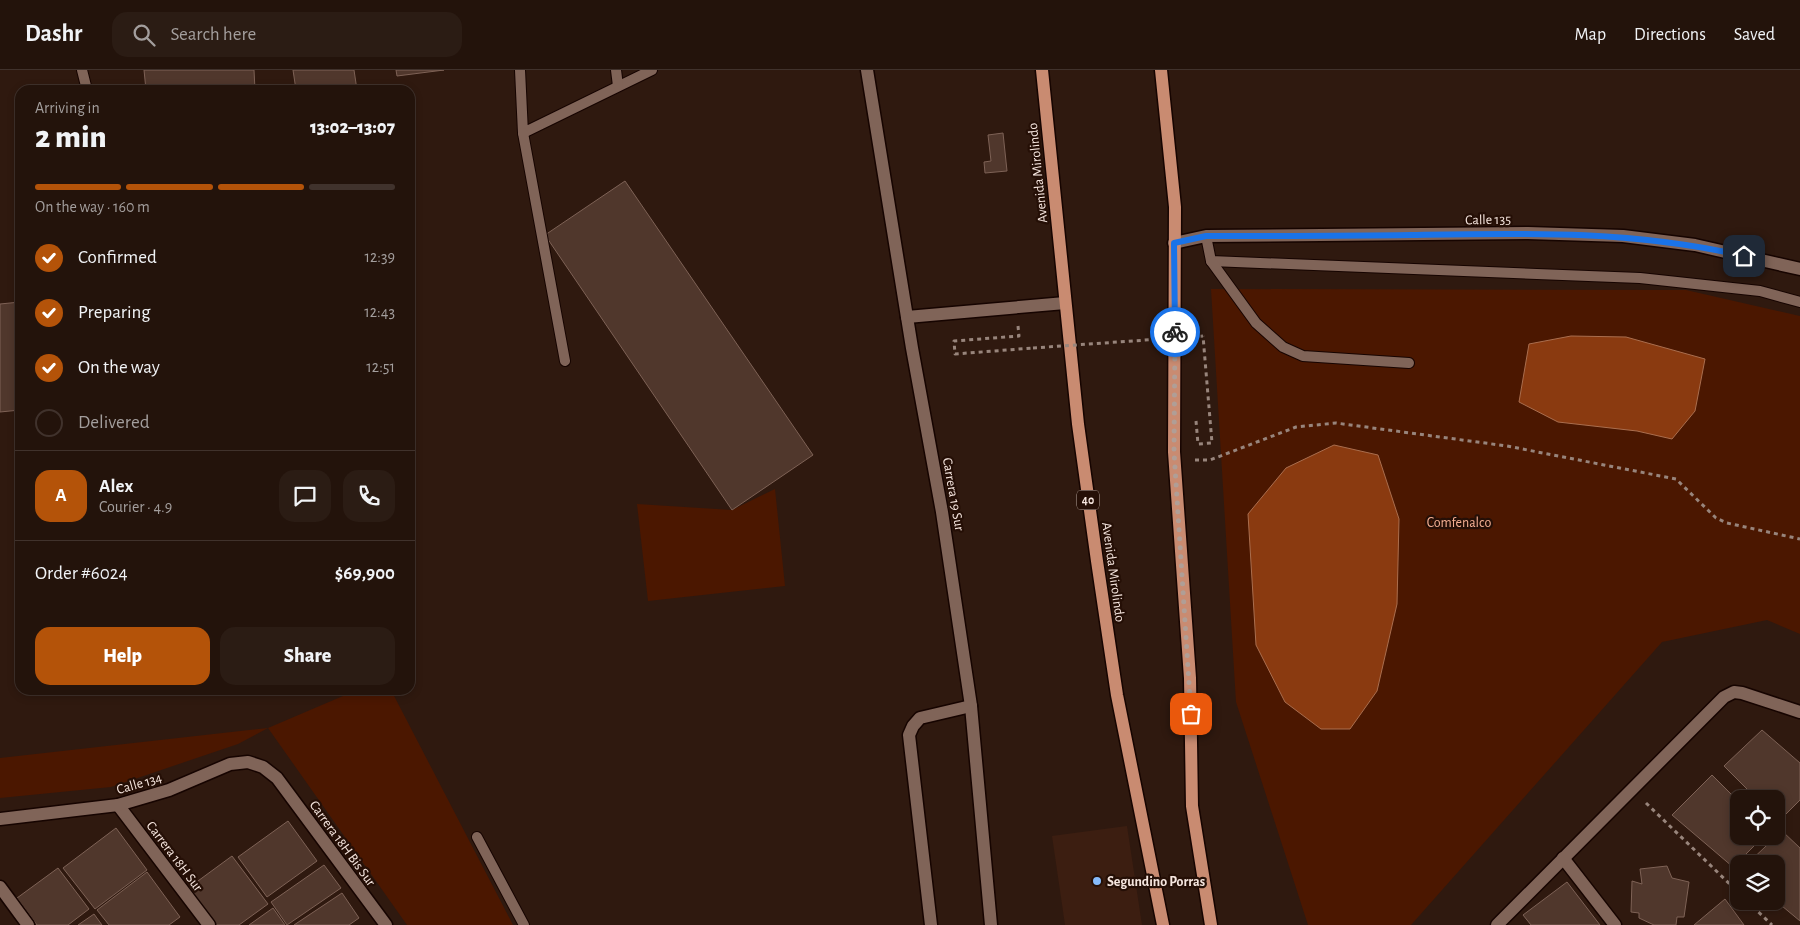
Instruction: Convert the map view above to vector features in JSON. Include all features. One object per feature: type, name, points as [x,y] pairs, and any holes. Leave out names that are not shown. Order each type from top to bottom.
[{"type":"main road","name":"Avenida Mirolindo","points":[[1042,70],[1078,424],[1118,695],[1164,925]]},
{"type":"main road","points":[[1161,70],[1175,207],[1174,452],[1190,678],[1192,806],[1211,925]]},
{"type":"street","name":"Carrera 19 Sur","points":[[867,70],[907,317],[942,512],[971,706],[991,925]]},
{"type":"street","name":"Calle 135","points":[[1174,243],[1206,236],[1528,233],[1623,236],[1695,245],[1800,269]]},
{"type":"street","points":[[907,317],[1066,304]]},
{"type":"street","points":[[1496,925],[1724,697],[1734,692],[1742,693],[1800,712]]},
{"type":"street","points":[[931,925],[909,734],[920,718],[971,706]]},
{"type":"street","name":"Calle 134","points":[[0,819],[118,805],[169,790],[230,764],[248,762],[263,767],[277,778]]},
{"type":"street","name":"Carrera 18H Bis Sur","points":[[277,778],[386,925]]},
{"type":"street","name":"Carrera 18H Sur","points":[[118,805],[209,925]]},
{"type":"street","points":[[1563,858],[1615,925]]},
{"type":"street","points":[[0,887],[28,925]]},
{"type":"lane","points":[[82,70],[86,85]]},
{"type":"lane","points":[[520,70],[524,133],[565,361]]},
{"type":"lane","points":[[616,70],[618,86]]},
{"type":"lane","points":[[524,133],[652,70]]},
{"type":"lane","points":[[1206,236],[1211,261],[1256,324],[1283,347],[1303,356],[1410,363]]},
{"type":"lane","points":[[1211,261],[1640,278],[1760,291],[1800,302]]},
{"type":"lane","points":[[477,837],[524,925]]},
{"type":"path","points":[[1008,326],[1018,325],[1019,336],[954,341],[954,354],[1204,336],[1212,443]]},
{"type":"path","points":[[1210,460],[1296,427],[1336,423],[1507,446],[1676,479],[1716,518],[1727,523],[1800,539]]},
{"type":"path","points":[[1632,789],[1730,884]]},
{"type":"path","points":[[1757,910],[1772,925]]},
{"type":"shaded area","points":[[1571,336],[1626,337],[1705,359],[1695,411],[1672,439],[1637,431],[1558,422],[1519,402],[1529,344]]},
{"type":"shaded area","points":[[1334,445],[1378,455],[1399,519],[1397,604],[1377,691],[1350,729],[1321,729],[1285,702],[1256,645],[1248,514],[1286,468]]},
{"type":"shaded area","name":"Segundino Porras","points":[[1127,826],[1142,925],[1065,925],[1052,836]]},
{"type":"green space","name":"Comfenalco","points":[[1211,289],[1686,290],[1800,316],[1800,634],[1767,620],[1662,642],[1411,925],[1308,925],[1236,702]]},
{"type":"green space","points":[[775,489],[785,586],[648,601],[637,504],[732,510]]},
{"type":"green space","points":[[345,695],[394,695],[513,925],[407,925],[268,728]]},
{"type":"green space","points":[[268,728],[238,744],[111,787],[0,798],[0,758]]},
{"type":"building","points":[[144,70],[254,70],[255,85],[146,85]]},
{"type":"building","points":[[293,70],[354,70],[356,85],[295,85]]},
{"type":"building","points":[[396,70],[444,70],[397,76]]},
{"type":"building","points":[[1003,133],[1007,171],[985,173],[984,162],[991,161],[988,135]]},
{"type":"building","points":[[625,181],[813,455],[732,510],[545,235]]},
{"type":"building","points":[[15,302],[15,410],[0,412],[0,304]]},
{"type":"building","points":[[1762,730],[1800,763],[1800,800],[1785,815],[1785,790],[1748,790],[1724,766]]},
{"type":"building","points":[[1712,775],[1730,793],[1730,845],[1755,845],[1745,855],[1730,855],[1730,864],[1672,815]]},
{"type":"building","points":[[288,821],[317,861],[267,897],[238,857]]},
{"type":"building","points":[[116,828],[147,870],[95,909],[63,868]]},
{"type":"building","points":[[1785,834],[1800,848],[1800,921],[1785,908],[1785,855],[1757,855],[1767,845],[1785,845]]},
{"type":"building","points":[[232,856],[268,904],[239,925],[214,925],[187,889]]},
{"type":"building","points":[[324,865],[341,888],[287,925],[271,902]]},
{"type":"building","points":[[1667,866],[1672,878],[1689,882],[1684,917],[1677,917],[1676,925],[1654,925],[1639,918],[1639,913],[1631,912],[1632,881],[1642,884],[1640,869]]},
{"type":"building","points":[[58,868],[89,909],[68,925],[37,925],[17,898]]},
{"type":"building","points":[[147,872],[180,917],[169,925],[109,925],[97,910]]},
{"type":"building","points":[[1567,882],[1600,925],[1531,925],[1523,915]]},
{"type":"building","points":[[342,893],[359,918],[349,925],[294,925]]},
{"type":"building","points":[[1725,899],[1730,906],[1730,910],[1733,910],[1744,925],[1694,925]]},
{"type":"building","points":[[273,908],[285,925],[249,925]]},
{"type":"building","points":[[94,914],[102,925],[78,925]]},
{"type":"way so far","points":[[1175,332],[1174,452],[1180,569],[1190,678],[1191,714]]},
{"type":"place","name":"Segundino Porras","points":[[1097,881]]},
{"type":"route","points":[[1175,332],[1174,243],[1206,236],[1528,233],[1623,236],[1695,245],[1744,256]]}]
